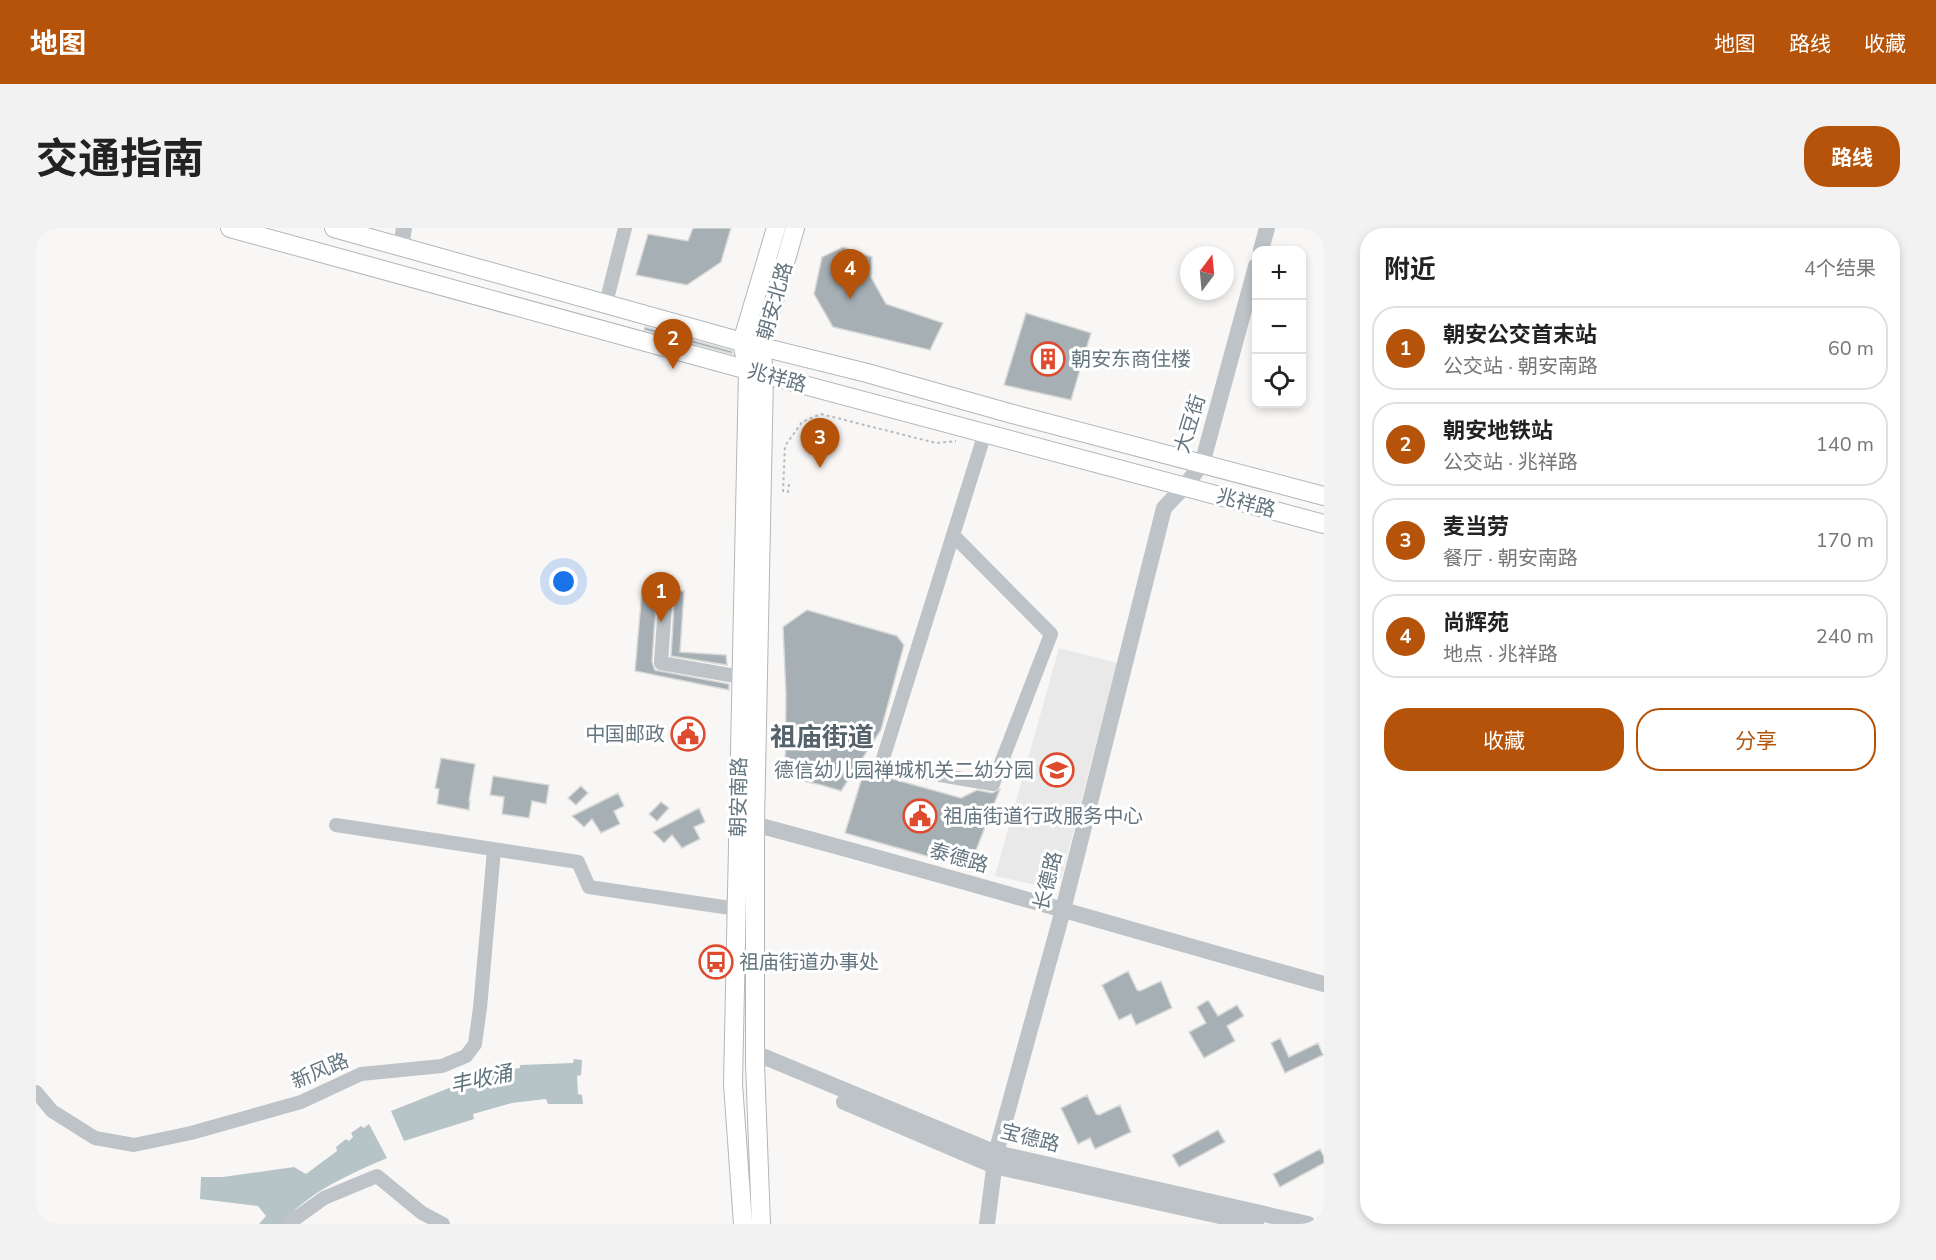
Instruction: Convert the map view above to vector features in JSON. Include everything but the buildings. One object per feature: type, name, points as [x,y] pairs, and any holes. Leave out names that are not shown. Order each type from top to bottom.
[{"type":"main road","name":"兆祥路","points":[[230,228],[756,373],[1324,524]]},
{"type":"main road","name":"兆祥路","points":[[334,228],[742,342],[867,373],[1324,496]]},
{"type":"main road","name":"朝安北路","points":[[756,373],[742,342],[776,228]]},
{"type":"main road","name":"朝安北路","points":[[756,373],[761,346],[795,228]]},
{"type":"main road","name":"朝安南路","points":[[756,373],[741,677],[760,1224]]},
{"type":"main road","name":"朝安南路","points":[[743,1224],[733,1084],[737,909],[747,822],[756,373]]},
{"type":"street","points":[[401,247],[404,228]]},
{"type":"street","points":[[606,303],[625,228]]},
{"type":"street","points":[[1262,246],[1267,228]]},
{"type":"street","name":"大豆街","points":[[1184,487],[1202,464],[1252,284]]},
{"type":"street","points":[[953,536],[1051,634],[993,784],[881,765],[953,536],[986,433]]},
{"type":"street","name":"长德路","points":[[987,1224],[995,1159],[1063,910],[1164,508],[1184,487]]},
{"type":"street","points":[[665,605],[661,663],[741,677]]},
{"type":"street","name":"泰德路","points":[[747,822],[880,857],[1324,984]]},
{"type":"street","points":[[336,825],[578,862],[589,886],[737,909]]},
{"type":"street","name":"新风路","points":[[36,1092],[52,1111],[94,1138],[134,1145],[191,1133],[301,1102],[361,1074],[441,1066],[466,1056],[475,1044],[479,1017],[494,850]]},
{"type":"street","name":"泰德路","points":[[1063,910],[1102,914],[1324,976]]},
{"type":"street","name":"宝德路","points":[[755,1058],[995,1159],[1257,1224]]},
{"type":"street","name":"宝德路","points":[[995,1159],[1308,1224]]},
{"type":"street","points":[[288,1224],[324,1198],[377,1176],[422,1213],[443,1224]]},
{"type":"path","points":[[789,484],[788,492],[783,491],[785,446],[802,422],[821,414],[936,443],[961,441]]},
{"type":"shaded area","name":"德信幼儿园禅城机关二幼分园","points":[[1059,648],[1117,663],[1061,879],[1050,888],[995,876]]},
{"type":"water","name":"丰收涌","points":[[574,1059],[582,1060],[581,1075],[577,1076],[578,1094],[582,1095],[583,1104],[548,1104],[546,1099],[512,1103],[473,1114],[474,1119],[404,1141],[391,1111],[487,1073],[520,1068],[520,1065],[573,1063]]},
{"type":"water","points":[[369,1124],[387,1158],[317,1193],[292,1212],[281,1224],[259,1224],[266,1216],[258,1206],[200,1199],[201,1177],[223,1177],[294,1167],[306,1174],[337,1151],[336,1147],[346,1139],[349,1141],[353,1137],[351,1133]]},
{"type":"place","name":"尚辉苑","points":[[850,299]]},
{"type":"place","name":"朝安东商住楼","points":[[1048,359]]},
{"type":"place","name":"朝安地铁站","points":[[673,369]]},
{"type":"place","name":"麦当劳","points":[[820,468]]},
{"type":"place","name":"朝安公交首末站","points":[[661,622]]},
{"type":"place","name":"中国邮政","points":[[688,734]]},
{"type":"place","name":"德信幼儿园禅城机关二幼分园","points":[[1057,770]]},
{"type":"place","name":"祖庙街道行政服务中心","points":[[920,816]]},
{"type":"place","name":"祖庙街道办事处","points":[[716,962]]},
{"type":"district","name":"祖庙街道","points":[[822,737]]}]
